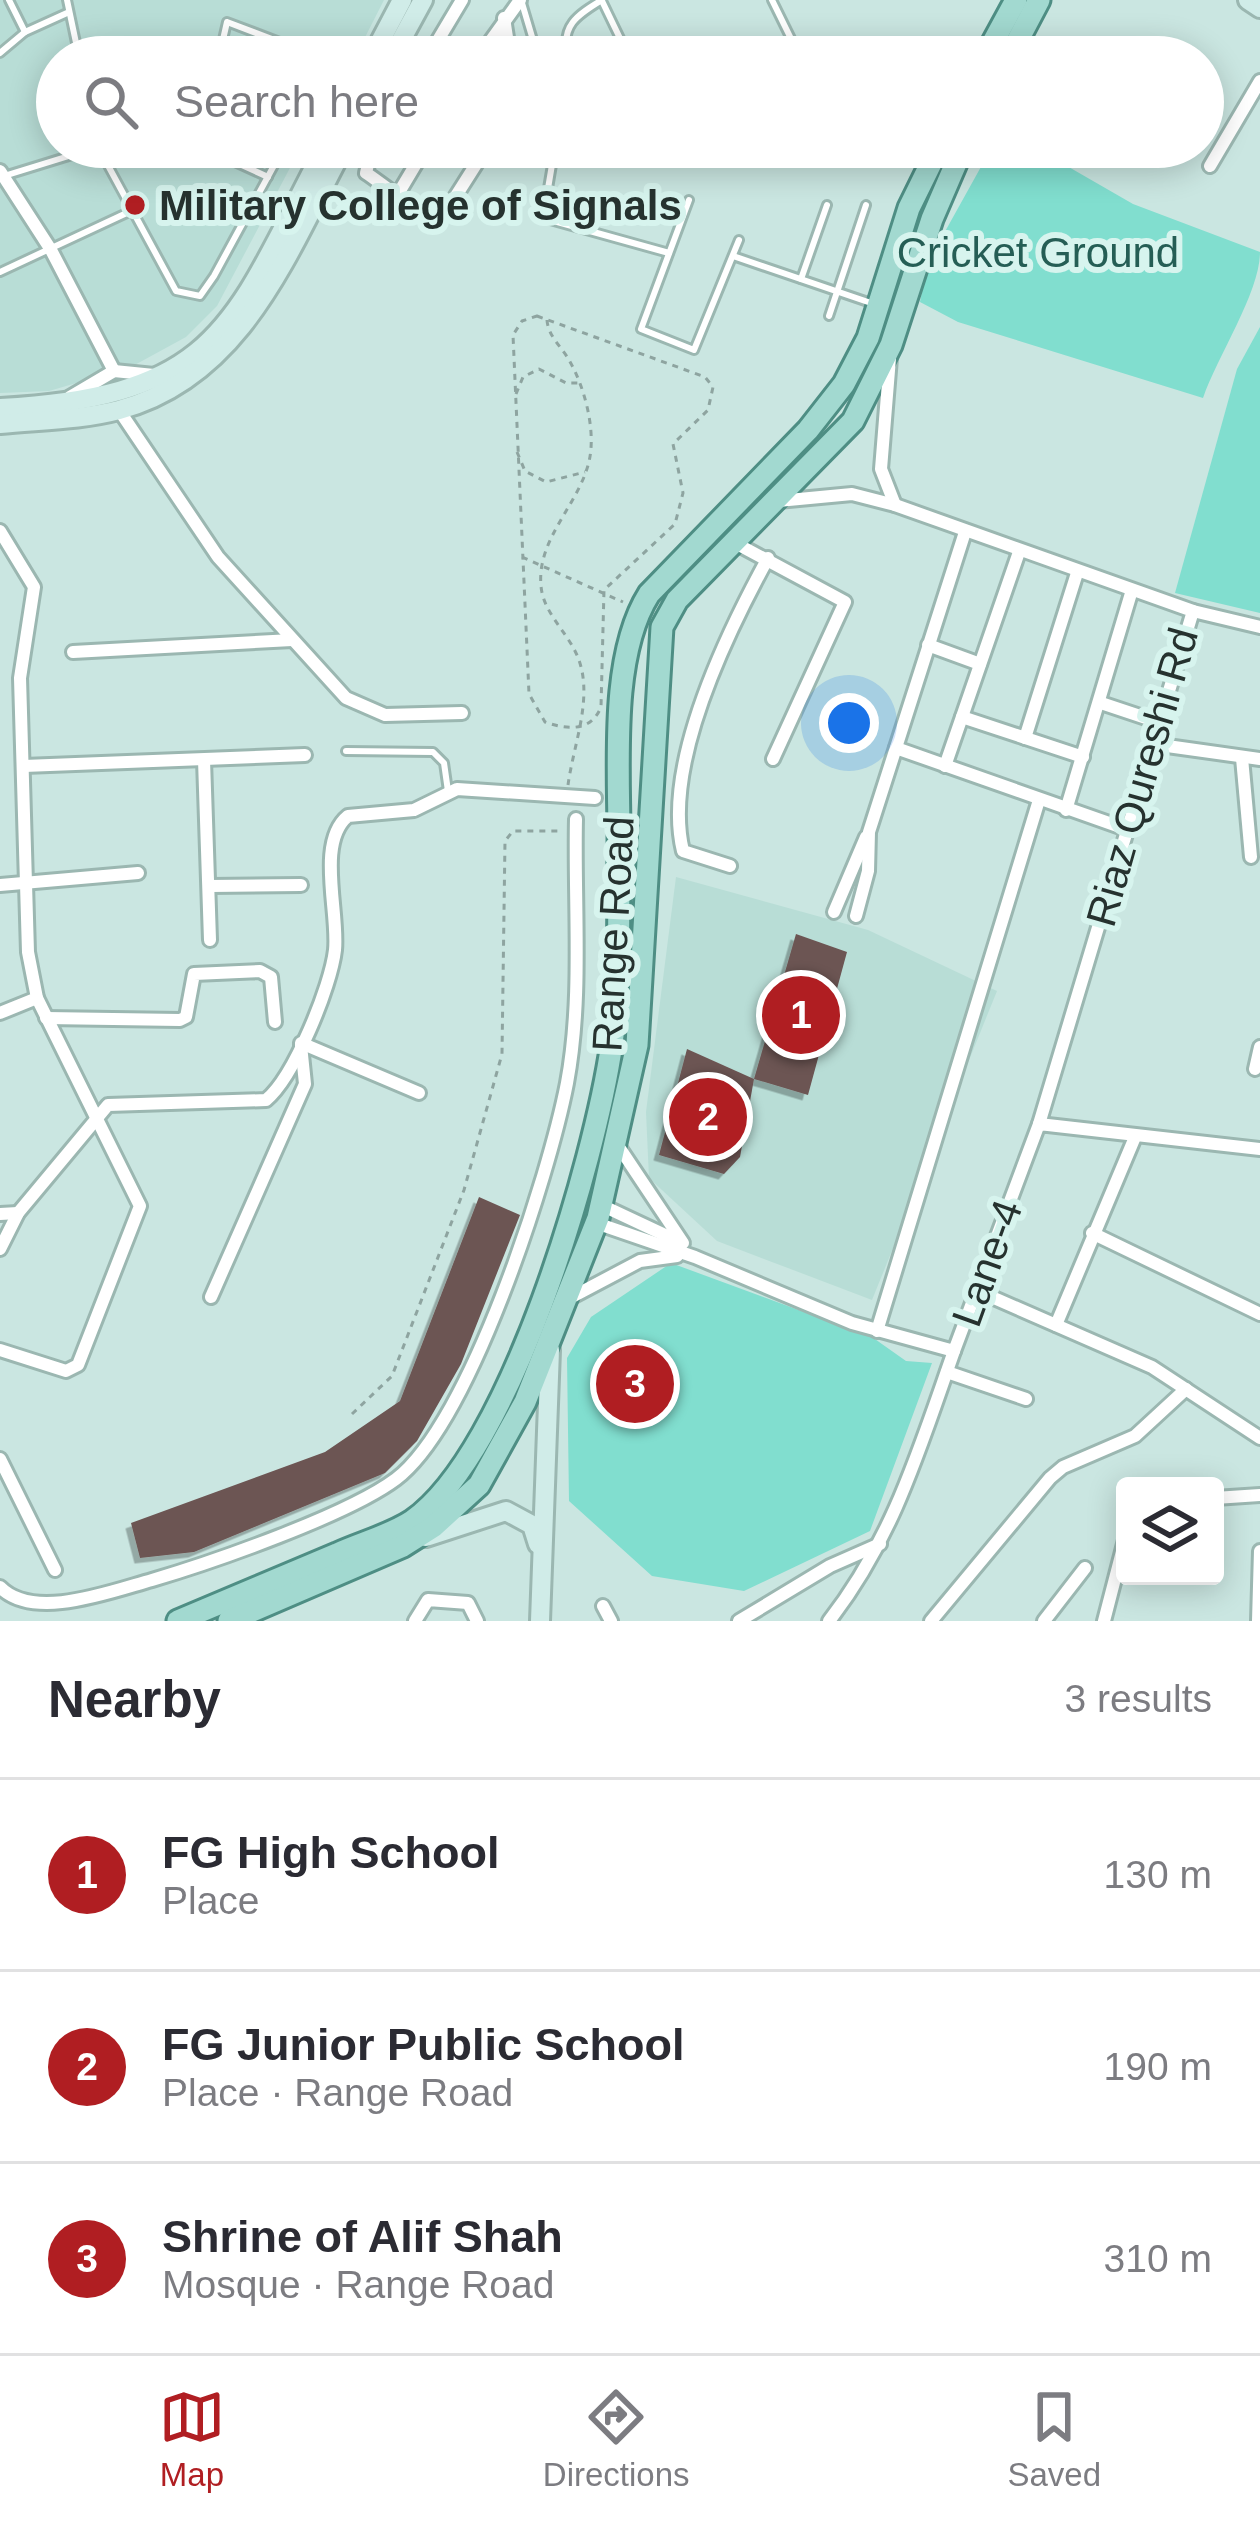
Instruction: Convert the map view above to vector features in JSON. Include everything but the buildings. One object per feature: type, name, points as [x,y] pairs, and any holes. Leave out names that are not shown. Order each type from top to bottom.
[{"type":"main road","points":[[383,36],[401,0]]},
{"type":"main road","points":[[403,36],[423,0]]},
{"type":"main road","points":[[996,36],[1016,0]]},
{"type":"main road","points":[[1020,36],[1039,0]]},
{"type":"main road","points":[[1248,0],[1260,8]]},
{"type":"main road","points":[[0,408],[56,405],[113,394],[161,376],[205,350],[232,318],[314,168]]},
{"type":"main road","points":[[0,424],[119,410],[195,374],[235,340],[332,168]]},
{"type":"main road","points":[[638,610],[834,399],[868,338],[909,208],[929,168]]},
{"type":"main road","points":[[403,1546],[478,1485],[495,1462],[550,1342],[598,1216],[637,1045],[657,648],[677,600],[854,421],[891,345],[932,218],[954,168]]},
{"type":"main road","name":"Range Road","points":[[178,1621],[409,1523],[430,1507],[483,1440],[530,1334],[570,1208],[613,1038],[620,745],[627,643],[638,610]]},
{"type":"main road","points":[[540,1621],[550,1342]]},
{"type":"main road","points":[[229,1621],[403,1546],[506,1511],[532,1526],[540,1548]]},
{"type":"street","points":[[441,36],[462,0]]},
{"type":"street","points":[[492,36],[521,0]]},
{"type":"street","points":[[504,18],[507,36]]},
{"type":"street","points":[[1224,142],[1260,81]]},
{"type":"street","points":[[365,168],[430,213],[447,210],[474,168]]},
{"type":"street","points":[[398,194],[413,168]]},
{"type":"street","points":[[2,173],[51,250],[114,371]]},
{"type":"street","points":[[891,345],[881,469],[895,505]]},
{"type":"street","points":[[56,405],[114,371],[161,376]]},
{"type":"street","points":[[119,410],[218,557],[346,698],[368,712],[462,713]]},
{"type":"street","name":"Riaz Qureshi Rd","points":[[777,501],[852,494],[895,505],[1019,553],[1193,610],[1039,1124]]},
{"type":"street","points":[[0,531],[34,587],[20,678],[26,884],[37,998],[140,1206],[82,1358],[66,1371],[0,1350]]},
{"type":"street","points":[[856,916],[868,871],[869,832],[965,532]]},
{"type":"street","points":[[737,544],[845,602],[773,759]]},
{"type":"street","points":[[945,766],[1019,553]]},
{"type":"street","points":[[730,866],[683,851],[684,781],[700,700],[767,558]]},
{"type":"street","points":[[1025,738],[1077,573]]},
{"type":"street","points":[[1066,810],[1132,590]]},
{"type":"street","points":[[1193,610],[1260,627]]},
{"type":"street","points":[[74,652],[292,640]]},
{"type":"street","points":[[928,645],[980,664]]},
{"type":"street","points":[[1101,703],[1158,722]]},
{"type":"street","points":[[962,717],[1083,757]]},
{"type":"street","points":[[1153,744],[1260,759]]},
{"type":"street","points":[[896,748],[1126,829]]},
{"type":"street","points":[[23,766],[305,755]]},
{"type":"street","points":[[1242,758],[1251,857]]},
{"type":"street","points":[[204,760],[210,940]]},
{"type":"street","points":[[0,1249],[18,1213],[98,1117],[117,1101],[266,1100],[276,1091],[301,1043],[333,959],[337,826],[357,813],[414,810],[448,790],[596,797]]},
{"type":"street","points":[[877,1331],[1039,800]]},
{"type":"street","points":[[0,1587],[18,1604],[54,1606],[158,1578],[310,1522],[397,1479],[454,1407],[522,1234],[566,1084],[574,1024],[576,825]]},
{"type":"street","points":[[834,912],[856,850],[869,832]]},
{"type":"street","points":[[0,885],[138,873]]},
{"type":"street","points":[[210,886],[301,885]]},
{"type":"street","points":[[46,1018],[180,1020],[186,1017],[194,974],[260,971],[272,977],[275,1022]]},
{"type":"street","points":[[0,1013],[37,998]]},
{"type":"street","points":[[301,1043],[419,1094]]},
{"type":"street","points":[[211,1297],[305,1084],[301,1043]]},
{"type":"street","points":[[1256,1069],[1260,1046]]},
{"type":"street","points":[[1039,1124],[1260,1149]]},
{"type":"street","name":"Lane-4","points":[[570,1208],[877,1331],[954,1351],[1039,1124]]},
{"type":"street","points":[[1056,1325],[1135,1137]]},
{"type":"street","points":[[566,1301],[640,1261],[681,1249],[617,1144]]},
{"type":"street","points":[[0,1214],[18,1213]]},
{"type":"street","points":[[1092,1233],[1260,1313]]},
{"type":"street","points":[[978,1292],[1152,1367],[1260,1438]]},
{"type":"street","points":[[829,1621],[881,1544],[920,1453],[954,1351]]},
{"type":"street","points":[[946,1372],[1026,1399]]},
{"type":"street","points":[[931,1621],[1050,1478],[1063,1467],[1135,1436],[1186,1389]]},
{"type":"street","points":[[0,1459],[55,1570]]},
{"type":"street","points":[[1224,1497],[1260,1495]]},
{"type":"street","points":[[739,1621],[830,1566],[881,1544]]},
{"type":"street","points":[[1258,1621],[1260,1551]]},
{"type":"street","points":[[1044,1621],[1085,1568]]},
{"type":"street","points":[[1104,1621],[1116,1575]]},
{"type":"street","points":[[415,1621],[428,1600],[468,1603],[477,1621]]},
{"type":"street","points":[[42,1621],[54,1606]]},
{"type":"street","points":[[603,1606],[611,1621]]},
{"type":"lane","points":[[9,0],[25,32]]},
{"type":"lane","points":[[67,0],[73,36]]},
{"type":"lane","points":[[521,0],[532,36]]},
{"type":"lane","points":[[565,36],[570,22],[602,0],[619,36]]},
{"type":"lane","points":[[772,0],[790,36]]},
{"type":"lane","points":[[0,52],[25,32],[67,14]]},
{"type":"lane","points":[[224,36],[227,22],[264,36]]},
{"type":"lane","points":[[2,173],[36,164]]},
{"type":"lane","points":[[109,168],[176,291],[200,296],[272,168]]},
{"type":"lane","points":[[248,168],[268,177]]},
{"type":"lane","points":[[551,168],[543,218],[669,254]]},
{"type":"lane","points":[[689,200],[641,329],[694,350],[739,240]]},
{"type":"lane","points":[[801,279],[827,205]]},
{"type":"lane","points":[[829,316],[866,206]]},
{"type":"lane","points":[[0,272],[131,211]]},
{"type":"lane","points":[[733,256],[878,305]]},
{"type":"lane","points":[[346,751],[438,754],[448,790]]},
{"type":"path","points":[[547,318],[549,332],[579,383],[592,434],[586,471],[543,566],[544,599],[574,649],[587,698],[576,728],[566,797]]},
{"type":"path","points":[[547,318],[706,377],[713,387],[708,410],[674,444],[683,493],[675,524],[604,590],[601,707],[592,722],[576,728],[545,722],[530,701],[513,334],[522,321],[547,318]]},
{"type":"path","points":[[579,383],[566,383],[538,369],[530,372],[516,393],[515,429],[518,459],[534,478],[556,482],[586,471]]},
{"type":"path","points":[[520,556],[604,590],[638,610]]},
{"type":"path","points":[[352,1414],[392,1376],[464,1190],[502,1054],[508,834],[576,825]]},
{"type":"shaded area","name":"Military College of Signals","points":[[0,0],[384,0],[366,36],[36,36],[36,168],[290,168],[217,306],[186,337],[131,367],[49,391],[0,393]]},
{"type":"shaded area","points":[[676,877],[868,930],[997,991],[872,1300],[717,1241],[649,1178],[646,1112]]},
{"type":"green space","name":"Cricket Ground","points":[[980,168],[1070,168],[1133,204],[1260,252],[1246,304],[1203,398],[958,322],[920,302],[927,264]]},
{"type":"green space","points":[[1260,327],[1260,613],[1175,593],[1237,369]]},
{"type":"green space","points":[[671,1263],[872,1337],[906,1361],[932,1363],[870,1531],[744,1591],[652,1576],[569,1501],[567,1358],[591,1317]]},
{"type":"place","name":"Military College of Signals","points":[[135,205]]},
{"type":"place","name":"FG High School","points":[[801,1015]]},
{"type":"place","name":"FG Junior Public School","points":[[708,1117]]},
{"type":"place","name":"Shrine of Alif Shah","points":[[635,1384]]}]
